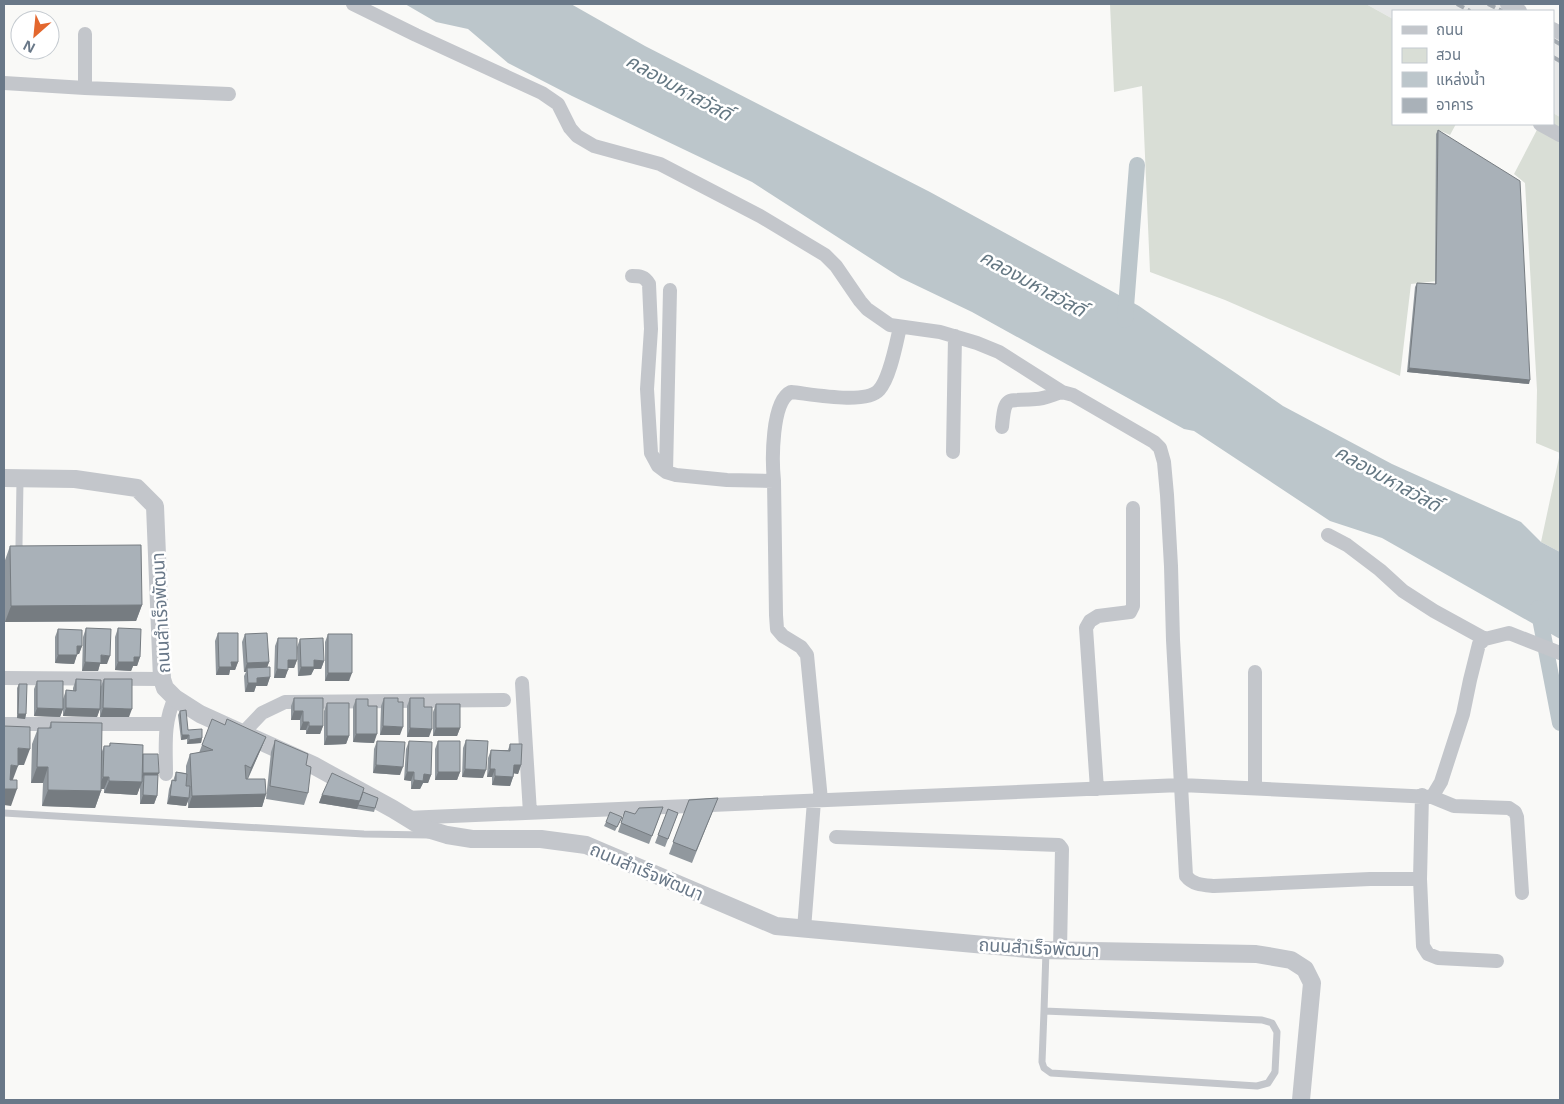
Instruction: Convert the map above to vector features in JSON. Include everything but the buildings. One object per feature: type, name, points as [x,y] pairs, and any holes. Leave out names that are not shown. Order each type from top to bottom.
[{"type":"street","points":[[353,4],[542,92],[558,104],[576,136],[594,146],[660,164],[760,216],[825,255],[836,266],[867,309],[890,325],[940,332],[999,352],[1062,392],[1073,395],[1154,442],[1160,448],[1164,462],[1167,495],[1186,876],[1191,882],[1214,886],[1370,879],[1420,879]]},
{"type":"street","points":[[1507,4],[1518,10]]},
{"type":"street","points":[[85,34],[85,88]]},
{"type":"street","points":[[4,83],[229,94]]},
{"type":"street","points":[[1542,125],[1560,135]]},
{"type":"street","points":[[632,276],[640,276],[646,279],[649,284],[651,329],[647,389],[651,453],[658,466],[666,472],[676,475],[727,480],[774,481]]},
{"type":"street","points":[[666,472],[670,290]]},
{"type":"street","points":[[804,929],[818,800],[807,656],[801,647],[783,636],[777,629],[772,448],[776,421],[785,396],[791,392],[847,398],[862,398],[876,393],[880,389],[889,370],[900,327]]},
{"type":"street","points":[[953,452],[955,336]]},
{"type":"street","points":[[1002,428],[1005,404],[1009,401],[1014,399],[1037,399],[1062,392]]},
{"type":"street","name":"ถนนสำเร็จพัฒนา","points":[[12,478],[75,478],[137,488],[155,506],[162,678],[165,688],[175,698],[200,714],[313,765],[424,828],[447,835],[472,839],[541,839],[586,845],[776,926],[1053,950],[1256,954],[1290,960],[1305,969],[1312,983],[1301,1100]]},
{"type":"street","points":[[1096,789],[1086,628],[1090,621],[1098,616],[1130,612],[1133,606],[1133,508]]},
{"type":"street","points":[[1328,535],[1347,545],[1380,570],[1403,591],[1434,611],[1485,639]]},
{"type":"street","points":[[1497,961],[1438,958],[1428,954],[1423,946],[1420,879],[1427,796],[1441,782],[1463,714],[1479,644],[1485,639],[1509,634],[1560,653]]},
{"type":"street","points":[[1255,672],[1255,788]]},
{"type":"street","points":[[4,678],[162,678]]},
{"type":"street","points":[[522,683],[530,813]]},
{"type":"street","points":[[166,774],[167,724],[170,709],[175,698]]},
{"type":"street","points":[[243,733],[262,713],[285,702],[504,700]]},
{"type":"street","points":[[4,724],[167,724]]},
{"type":"street","points":[[406,818],[1181,785],[1427,796],[1454,806],[1509,808],[1516,812],[1518,817],[1522,893]]},
{"type":"street","points":[[836,837],[1058,844],[1062,849],[1053,950]]},
{"type":"lane","points":[[12,478],[19,546],[21,554],[28,558]]},
{"type":"lane","points":[[4,813],[364,834],[447,835]]},
{"type":"lane","points":[[1044,1011],[1262,1020],[1272,1023],[1277,1032],[1275,1072],[1268,1083],[1257,1086],[1051,1073],[1044,1068],[1042,1062],[1044,1011],[1053,950]]},
{"type":"shaded area","points":[[1366,4],[1502,4],[1514,10],[1392,10],[1392,18]]},
{"type":"shaded area","points":[[1554,33],[1560,36],[1560,117],[1554,114]]},
{"type":"green space","points":[[1110,4],[1366,4],[1392,18],[1392,125],[1455,125],[1450,135],[1441,131],[1437,281],[1411,284],[1400,376],[1225,300],[1150,272],[1142,86],[1114,92]]},
{"type":"green space","points":[[1554,114],[1560,117],[1560,453],[1536,443],[1537,390],[1525,183],[1514,174],[1539,125],[1554,125]]},
{"type":"green space","points":[[1560,453],[1560,552],[1541,542]]},
{"type":"water","name":"คลองมหาสวัสดิ์","points":[[405,4],[571,4],[645,46],[930,192],[1139,306],[1283,406],[1392,464],[1521,522],[1541,542],[1560,552],[1560,639],[1382,538],[1330,521],[1194,431],[1184,429],[972,312],[901,278],[752,182],[572,96],[508,63],[468,29],[436,22]]},
{"type":"waterway","points":[[1125,320],[1137,165]]},
{"type":"waterway","points":[[1538,608],[1560,723]]},
{"type":"railway","points":[[1457,4],[1468,10]]},
{"type":"railway","points":[[1488,4],[1500,10]]},
{"type":"railway","points":[[1554,41],[1560,44]]},
{"type":"railway","points":[[1554,58],[1560,61]]}]
